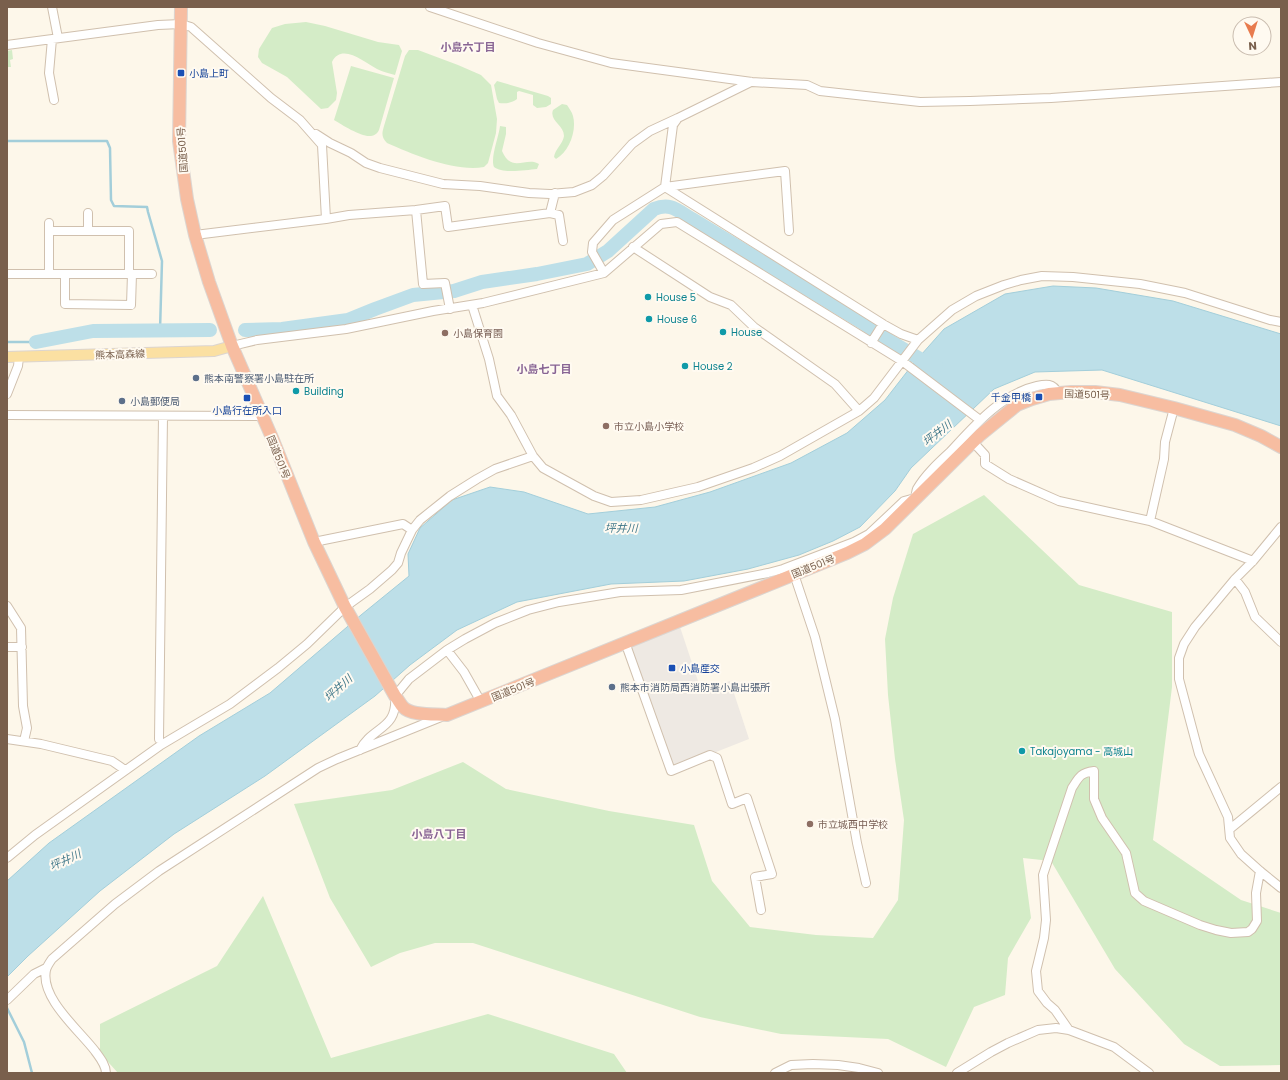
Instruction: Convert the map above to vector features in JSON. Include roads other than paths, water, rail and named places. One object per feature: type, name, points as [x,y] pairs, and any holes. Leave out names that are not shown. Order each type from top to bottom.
[{"type":"highway","name":"国道501号","points":[[181,7],[179,141],[187,199],[195,235],[209,282],[232,346],[263,416],[314,542],[346,609],[394,694],[402,707],[407,710],[417,713],[447,715],[866,544],[885,529],[980,435],[1017,405],[1032,399],[1049,394],[1071,392],[1101,393],[1120,396],[1174,408],[1235,425],[1261,436],[1281,447]]},
{"type":"main road","name":"熊本高森線","points":[[7,357],[214,351],[232,346]]},
{"type":"street","points":[[52,7],[55,38],[49,73],[54,100]]},
{"type":"street","points":[[430,7],[538,43],[611,63],[752,82],[807,85],[820,91],[920,102],[1051,98],[1281,82]]},
{"type":"street","points":[[7,45],[158,25],[181,24],[191,27],[242,73],[304,125],[330,143],[351,153],[366,163],[443,184],[480,186],[529,193],[556,194],[574,192],[592,185],[603,176],[632,144],[650,131],[752,82]]},
{"type":"street","points":[[665,187],[673,125],[678,118]]},
{"type":"street","points":[[304,125],[322,145],[326,220]]},
{"type":"street","points":[[604,274],[592,252],[593,243],[613,220],[665,187],[785,171],[789,231]]},
{"type":"street","points":[[665,187],[883,324],[917,341]]},
{"type":"street","points":[[550,213],[556,194]]},
{"type":"street","points":[[195,235],[326,220],[349,215],[416,210],[445,206],[448,227],[550,213],[559,215],[563,242]]},
{"type":"street","points":[[416,210],[423,284],[445,283],[450,309]]},
{"type":"street","points":[[88,213],[88,231]]},
{"type":"street","points":[[232,346],[257,340],[346,329],[472,305],[604,274],[661,224],[677,222],[904,361],[977,419]]},
{"type":"street","points":[[49,274],[49,227],[88,231],[129,231],[131,305],[65,304],[65,274]]},
{"type":"street","points":[[633,247],[710,297],[731,305],[754,327],[835,384],[859,411]]},
{"type":"street","points":[[7,274],[152,274]]},
{"type":"street","points":[[472,305],[489,359],[497,396],[511,416],[533,456],[543,468],[594,496],[611,502],[641,500],[698,487],[753,468],[780,456],[859,411],[874,398],[904,361],[917,341],[952,310],[976,296],[1004,285],[1042,276],[1073,277],[1140,284],[1185,293],[1270,320],[1281,322]]},
{"type":"street","points":[[871,342],[883,324]]},
{"type":"street","points":[[7,394],[18,366],[19,357]]},
{"type":"street","points":[[360,750],[363,743],[388,724],[396,707],[394,694],[409,679],[447,650],[495,623],[528,610],[553,603],[620,592],[681,590],[768,573],[783,569],[854,542],[869,534],[904,501],[915,498],[917,490],[929,473],[977,419],[1019,392],[1032,387],[1046,384],[1056,389],[1058,393]]},
{"type":"street","points":[[1150,521],[1164,459],[1165,442],[1174,408]]},
{"type":"street","points":[[7,415],[263,416]]},
{"type":"street","points":[[159,739],[163,416]]},
{"type":"street","points":[[973,442],[985,455],[985,464],[1009,479],[1059,501],[1150,521],[1253,561]]},
{"type":"street","points":[[9,856],[35,835],[125,770],[161,745],[230,704],[290,658],[370,590],[398,563],[412,530],[420,520],[450,496],[495,469],[533,456]]},
{"type":"street","points":[[314,542],[403,524],[412,530]]},
{"type":"street","points":[[1279,531],[1235,579],[1195,627],[1184,644],[1179,658],[1179,679],[1199,754],[1228,817],[1230,838],[1235,846],[1260,871],[1281,888]]},
{"type":"street","points":[[794,574],[815,637],[836,719],[857,843],[866,883]]},
{"type":"street","points":[[1235,579],[1245,592],[1255,617],[1281,642]]},
{"type":"street","points":[[7,606],[21,628],[23,706],[27,728],[24,741]]},
{"type":"street","points":[[625,642],[672,772],[710,755],[717,758],[732,804],[747,798],[772,874],[755,877],[761,910]]},
{"type":"street","points":[[7,647],[22,647]]},
{"type":"street","points":[[447,650],[464,672],[481,702]]},
{"type":"street","points":[[9,999],[34,974],[46,968],[52,959],[115,904],[158,871],[318,768],[447,715]]},
{"type":"street","points":[[7,739],[24,741],[112,760],[125,770]]},
{"type":"street","points":[[1069,1030],[1055,1010],[1047,1003],[1038,991],[1036,971],[1044,938],[1046,920],[1043,875],[1072,788],[1084,772],[1094,771],[1094,799],[1102,818],[1126,853],[1135,893],[1144,901],[1216,930],[1231,933],[1248,932],[1257,921],[1256,893],[1260,871]]},
{"type":"street","points":[[1230,828],[1281,788]]},
{"type":"street","points":[[46,968],[48,990],[53,1002],[101,1059],[106,1073]]},
{"type":"street","points":[[957,1073],[991,1052],[1038,1030],[1056,1028],[1069,1030],[1114,1047],[1149,1073]]},
{"type":"street","points":[[775,1073],[790,1065],[813,1064],[838,1065],[878,1073]]},
{"type":"water","name":"坪井川","points":[[1053,286],[1096,288],[1173,301],[1281,334],[1281,426],[1102,370],[1035,372],[994,389],[911,468],[895,491],[860,527],[833,541],[799,555],[748,569],[684,581],[611,584],[517,602],[457,630],[410,665],[375,696],[265,776],[174,834],[100,891],[7,977],[7,881],[49,843],[199,736],[270,693],[409,576],[408,554],[420,528],[452,500],[490,487],[524,492],[588,514],[655,507],[710,492],[791,463],[847,433],[885,400],[913,364],[944,329],[1005,294]]},
{"type":"waterway","points":[[7,141],[107,141],[110,148],[111,200],[114,206],[147,207],[162,261],[160,330]]},
{"type":"waterway","points":[[245,330],[282,329],[348,320],[413,295],[454,291],[482,282],[537,274],[587,264],[608,251],[654,209],[665,206],[678,210],[860,321],[888,340],[925,362],[936,366]]},
{"type":"waterway","points":[[36,342],[93,331],[210,330]]},
{"type":"waterway","points":[[7,342],[36,342]]},
{"type":"waterway","points":[[7,1008],[24,1042],[32,1073]]},
{"type":"place","name":"小島上町","points":[[181,73]]},
{"type":"place","name":"House 5","points":[[648,297]]},
{"type":"place","name":"House 6","points":[[649,319]]},
{"type":"place","name":"House","points":[[723,332]]},
{"type":"place","name":"小島保育園","points":[[445,333]]},
{"type":"place","name":"House 2","points":[[685,366]]},
{"type":"place","name":"熊本南警察署小島駐在所","points":[[196,378]]},
{"type":"place","name":"Building","points":[[296,391]]},
{"type":"place","name":"千金甲橋","points":[[1039,397]]},
{"type":"place","name":"小島行在所入口","points":[[247,398]]},
{"type":"place","name":"小島郵便局","points":[[122,401]]},
{"type":"place","name":"市立小島小学校","points":[[606,426]]},
{"type":"place","name":"小島産交","points":[[672,668]]},
{"type":"place","name":"熊本市消防局西消防署小島出張所","points":[[612,687]]},
{"type":"place","name":"Takajoyama - 高城山","points":[[1022,751]]},
{"type":"place","name":"市立城西中学校","points":[[810,824]]},
{"type":"district","name":"小島六丁目","points":[[468,47]]},
{"type":"district","name":"小島七丁目","points":[[544,369]]},
{"type":"district","name":"小島八丁目","points":[[439,834]]}]
